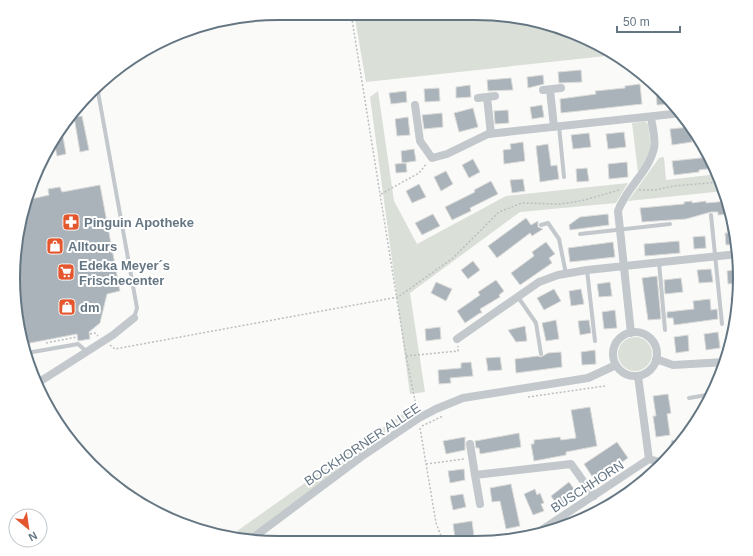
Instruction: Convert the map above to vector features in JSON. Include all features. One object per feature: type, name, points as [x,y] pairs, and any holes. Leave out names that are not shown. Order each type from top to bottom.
[{"type":"street","points":[[557,127],[546,90],[561,88]]},
{"type":"street","points":[[478,98],[491,96],[490,134]]},
{"type":"street","points":[[415,105],[420,141],[432,158],[447,154],[490,134],[674,114]]},
{"type":"street","points":[[632,333],[618,211],[622,199],[650,161],[654,147],[651,117]]},
{"type":"street","points":[[457,339],[539,282],[566,274],[587,270],[732,255]]},
{"type":"street","points":[[42,381],[88,352],[134,318]]},
{"type":"street","points":[[632,333],[642,334],[651,340],[656,349],[656,360],[648,372],[638,376],[625,374],[616,365],[613,355],[616,345],[622,337],[632,333]]},
{"type":"street","points":[[656,360],[673,365],[718,362]]},
{"type":"street","name":"BOCKHORNER ALLEE","points":[[257,535],[361,456],[419,418],[436,409],[464,398],[588,378],[616,365]]},
{"type":"street","points":[[638,376],[649,459],[656,461]]},
{"type":"street","points":[[470,444],[480,504]]},
{"type":"street","name":"BUSCHHORN","points":[[550,524],[649,459]]},
{"type":"street","points":[[475,475],[571,464],[594,496]]},
{"type":"lane","points":[[98,94],[137,308],[134,318]]},
{"type":"lane","points":[[557,127],[564,177]]},
{"type":"lane","points":[[711,215],[722,324]]},
{"type":"lane","points":[[541,225],[548,223],[559,239],[566,274]]},
{"type":"lane","points":[[580,234],[670,224]]},
{"type":"lane","points":[[659,262],[665,330]]},
{"type":"lane","points":[[587,270],[595,341]]},
{"type":"lane","points":[[517,297],[536,323],[542,354]]},
{"type":"lane","points":[[31,352],[78,344],[88,352]]},
{"type":"lane","points":[[689,398],[704,395]]},
{"type":"path","points":[[115,349],[398,298],[352,20]]},
{"type":"path","points":[[381,194],[419,173],[432,158]]},
{"type":"path","points":[[90,334],[95,333]]},
{"type":"path","points":[[47,342],[77,336]]},
{"type":"path","points":[[406,356],[458,350],[457,339]]},
{"type":"path","points":[[521,398],[605,386]]},
{"type":"path","points":[[420,427],[429,424],[445,414]]},
{"type":"path","points":[[426,464],[472,458]]},
{"type":"shaded area","points":[[355,20],[475,20],[509,22],[558,34],[574,40],[606,56],[366,82]]},
{"type":"shaded area","points":[[378,91],[394,201],[417,244],[506,196],[628,183],[616,203],[520,212],[410,293],[425,392],[410,394],[370,97]]},
{"type":"shaded area","points":[[645,121],[648,124],[650,149],[646,160],[638,172],[632,123]]},
{"type":"shaded area","points":[[664,157],[666,180],[711,175],[718,192],[628,201],[659,158]]},
{"type":"shaded area","points":[[635,337],[647,342],[652,354],[647,366],[635,371],[623,366],[618,354],[623,342]]},
{"type":"shaded area","points":[[415,405],[415,412],[253,535],[235,532]]},
{"type":"building","points":[[581,70],[582,82],[559,83],[558,72]]},
{"type":"building","points":[[543,75],[544,84],[528,88],[527,77]]},
{"type":"building","points":[[511,78],[513,90],[488,91],[487,80]]},
{"type":"building","points":[[640,84],[642,104],[561,113],[560,99],[596,94],[595,91],[625,88],[625,86]]},
{"type":"building","points":[[470,85],[471,97],[456,98],[456,87]]},
{"type":"building","points":[[439,88],[440,101],[425,102],[424,89]]},
{"type":"building","points":[[406,91],[407,102],[391,104],[389,93]]},
{"type":"building","points":[[656,95],[665,104],[657,105]]},
{"type":"building","points":[[542,105],[544,117],[532,119],[530,107]]},
{"type":"building","points":[[473,108],[478,127],[459,132],[454,113]]},
{"type":"building","points":[[508,110],[509,123],[495,124],[494,111]]},
{"type":"building","points":[[442,113],[443,127],[424,129],[422,115]]},
{"type":"building","points":[[82,116],[89,150],[80,152],[74,119],[77,117]]},
{"type":"building","points":[[408,117],[410,135],[397,136],[395,119]]},
{"type":"building","points":[[685,128],[691,137],[692,142],[672,145],[670,129]]},
{"type":"building","points":[[624,132],[626,147],[608,149],[606,134]]},
{"type":"building","points":[[589,133],[591,147],[573,149],[571,135]]},
{"type":"building","points":[[63,135],[66,154],[57,156],[55,148]]},
{"type":"building","points":[[523,142],[525,161],[504,164],[503,150],[511,149],[510,144]]},
{"type":"building","points":[[548,144],[551,166],[557,165],[559,179],[540,182],[536,146]]},
{"type":"building","points":[[414,149],[416,161],[402,163],[401,151]]},
{"type":"building","points":[[703,158],[708,169],[699,170],[699,172],[674,175],[672,161]]},
{"type":"building","points":[[473,159],[480,172],[469,178],[462,165]]},
{"type":"building","points":[[627,162],[628,177],[609,179],[608,164]]},
{"type":"building","points":[[406,163],[407,172],[396,173],[395,164]]},
{"type":"building","points":[[587,168],[589,181],[577,182],[576,169]]},
{"type":"building","points":[[446,171],[453,184],[441,191],[434,177]]},
{"type":"building","points":[[523,179],[525,191],[512,193],[510,180]]},
{"type":"building","points":[[491,181],[498,194],[470,208],[471,211],[452,220],[445,207],[475,192],[474,190]]},
{"type":"building","points":[[419,184],[426,197],[412,203],[406,191]]},
{"type":"building","name":"Edeka Meyer´s Frischecenter","points":[[100,185],[120,291],[107,294],[100,323],[89,332],[90,339],[78,341],[77,334],[29,343],[22,312],[20,278],[22,244],[25,228],[33,199],[49,195],[48,189],[60,187],[62,192]]},
{"type":"building","points":[[692,201],[692,203],[706,201],[706,203],[721,202],[725,215],[718,215],[718,212],[711,212],[686,219],[642,222],[640,208],[684,204],[684,202]]},
{"type":"building","points":[[433,214],[440,226],[422,235],[415,223]]},
{"type":"building","points":[[608,214],[609,225],[570,230],[569,225],[580,217]]},
{"type":"building","points":[[526,218],[531,225],[538,221],[538,227],[543,229],[532,236],[530,233],[497,258],[488,246]]},
{"type":"building","points":[[727,229],[731,245],[726,245],[725,233],[728,233]]},
{"type":"building","points":[[705,236],[706,248],[694,249],[693,237]]},
{"type":"building","points":[[679,241],[680,253],[645,256],[644,244]]},
{"type":"building","points":[[546,242],[555,254],[549,258],[552,263],[520,285],[511,273],[534,256],[532,252]]},
{"type":"building","points":[[613,242],[615,257],[570,262],[568,248]]},
{"type":"building","points":[[473,261],[480,270],[468,279],[461,270]]},
{"type":"building","points":[[711,269],[713,282],[699,283],[697,270]]},
{"type":"building","points":[[733,270],[733,284],[728,284],[727,271]]},
{"type":"building","points":[[657,276],[661,319],[648,320],[642,278]]},
{"type":"building","points":[[681,278],[683,292],[665,294],[664,280]]},
{"type":"building","points":[[496,280],[504,291],[499,295],[500,297],[480,309],[482,313],[465,323],[457,311],[480,295],[478,292]]},
{"type":"building","points":[[436,282],[452,289],[446,301],[431,293]]},
{"type":"building","points":[[610,282],[612,296],[599,297],[597,284]]},
{"type":"building","points":[[554,289],[561,301],[544,310],[537,298]]},
{"type":"building","points":[[581,289],[584,304],[571,306],[569,291]]},
{"type":"building","points":[[710,299],[711,310],[717,309],[718,319],[674,325],[673,318],[667,318],[667,312],[694,309],[693,301]]},
{"type":"building","points":[[615,310],[617,328],[604,329],[602,312]]},
{"type":"building","points":[[556,320],[559,339],[546,341],[542,323]]},
{"type":"building","points":[[589,320],[591,333],[580,335],[578,321]]},
{"type":"building","points":[[525,326],[527,341],[516,342],[508,330]]},
{"type":"building","points":[[440,327],[441,339],[426,341],[425,329]]},
{"type":"building","points":[[718,332],[720,348],[706,350],[704,334]]},
{"type":"building","points":[[688,335],[689,351],[676,353],[674,337]]},
{"type":"building","points":[[595,350],[596,364],[582,365],[581,352]]},
{"type":"building","points":[[561,352],[562,367],[516,373],[515,359],[538,356],[541,357],[548,353]]},
{"type":"building","points":[[500,357],[502,370],[488,371],[486,358]]},
{"type":"building","points":[[471,362],[473,376],[450,378],[451,383],[439,384],[438,370],[461,368],[461,363]]},
{"type":"building","points":[[668,394],[671,413],[667,414],[670,435],[656,437],[653,416],[656,416],[653,396]]},
{"type":"building","points":[[590,407],[597,446],[566,452],[566,455],[534,461],[531,444],[534,444],[534,440],[560,437],[561,440],[576,438],[571,410]]},
{"type":"building","points":[[519,433],[521,447],[480,454],[479,448],[476,448],[475,441]]},
{"type":"building","points":[[465,437],[465,450],[446,454],[443,441]]},
{"type":"building","points":[[672,440],[675,441],[670,446]]},
{"type":"building","points":[[617,442],[628,458],[595,481],[584,464]]},
{"type":"building","points":[[464,469],[465,480],[450,483],[448,471]]},
{"type":"building","points":[[569,482],[579,496],[560,509],[551,496]]},
{"type":"building","points":[[511,484],[520,526],[506,529],[500,501],[492,502],[490,488]]},
{"type":"building","points":[[535,489],[537,495],[540,493],[544,503],[541,504],[544,511],[533,515],[524,494]]},
{"type":"building","points":[[463,494],[466,507],[453,510],[450,496]]},
{"type":"building","points":[[472,521],[474,536],[455,536],[453,524]]},
{"type":"place","name":"Pinguin Apotheke","points":[[71,222]]},
{"type":"place","name":"Alltours","points":[[55,246]]},
{"type":"place","name":"Edeka Meyer´s Frischecenter","points":[[66,272]]},
{"type":"place","name":"dm","points":[[67,307]]}]
